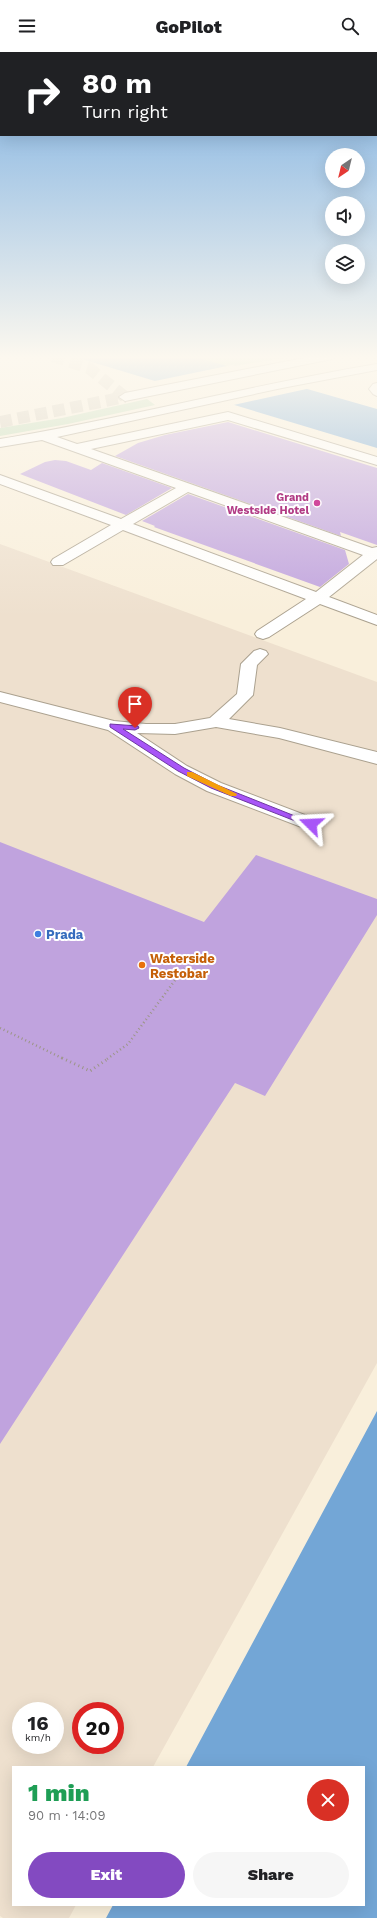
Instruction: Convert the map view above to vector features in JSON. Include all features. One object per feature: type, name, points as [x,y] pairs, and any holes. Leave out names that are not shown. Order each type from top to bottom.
[{"type":"street","points":[[0,455],[4,443]]},
{"type":"street","points":[[62,443],[185,488],[376,553]]},
{"type":"street","points":[[76,448],[100,443]]},
{"type":"street","points":[[318,443],[377,461]]},
{"type":"street","points":[[0,478],[377,620]]},
{"type":"street","points":[[58,562],[185,488]]},
{"type":"street","points":[[263,634],[318,598],[376,553]]},
{"type":"street","points":[[216,722],[245,695],[249,664],[260,654]]},
{"type":"street","points":[[0,697],[113,726],[146,729],[175,729],[216,722],[280,733],[377,758]]},
{"type":"street","points":[[113,726],[181,770],[214,786],[311,824]]},
{"type":"path","points":[[0,1028],[90,1071],[128,1044],[184,968]]},
{"type":"shaded area","points":[[0,544],[377,682],[377,1363],[154,1766],[12,1766],[12,1906],[75,1906],[69,1918],[3,1918],[0,1916]]},
{"type":"water","points":[[361,443],[377,443],[377,448]]},
{"type":"water","points":[[377,1411],[377,1918],[106,1918],[112,1906],[365,1906],[365,1766],[187,1766]]},
{"type":"building","name":"Grand Westside Hotel","points":[[138,443],[296,443],[377,468],[377,545],[340,532],[341,536],[115,456]]},
{"type":"building","points":[[55,460],[66,461],[91,470],[102,463],[172,488],[126,515],[20,474],[45,462]]},
{"type":"building","points":[[188,494],[345,550],[349,564],[320,587],[154,527],[155,526],[142,521]]},
{"type":"building","points":[[0,842],[204,922],[256,855],[377,899],[377,915],[265,1096],[235,1083],[0,1444]]},
{"type":"slow traffic","points":[[189,774],[234,794]]},
{"type":"place","name":"Grand Westside Hotel","points":[[317,503]]},
{"type":"place","name":"Prada","points":[[38,934]]},
{"type":"place","name":"Waterside Restobar","points":[[142,965]]},
{"type":"route","points":[[135,728],[113,726],[181,770],[214,786],[311,824]]}]
